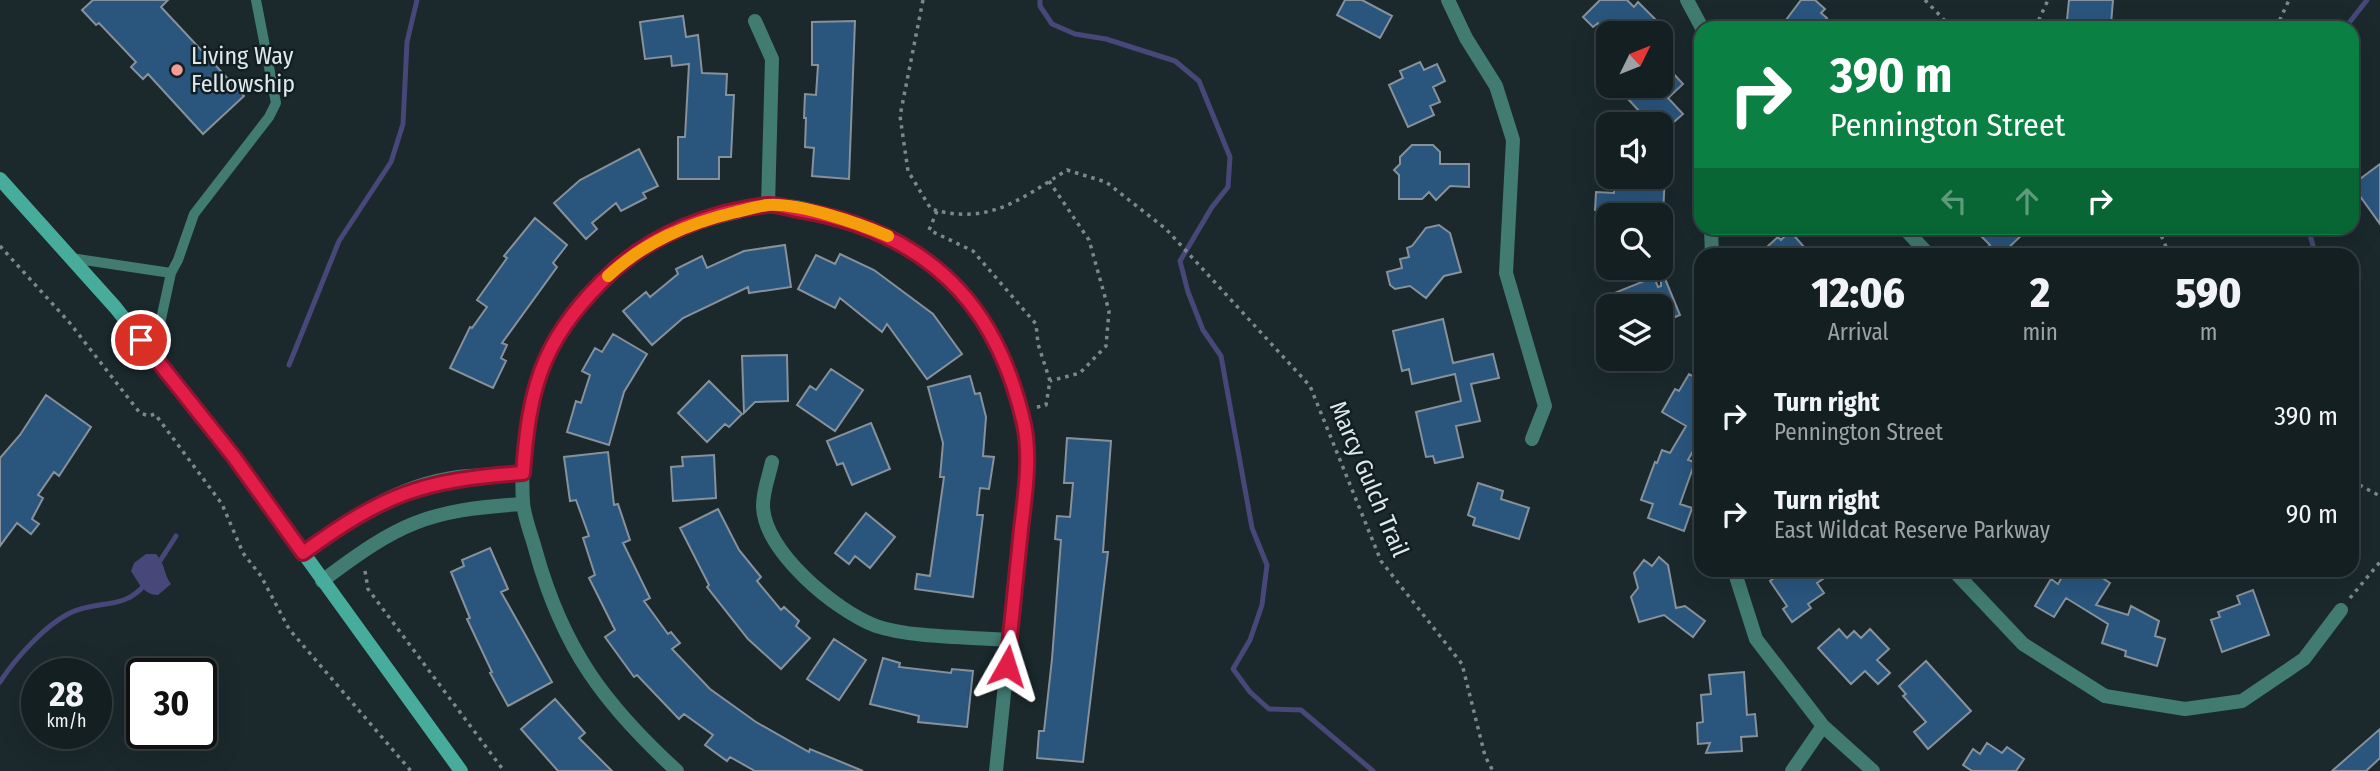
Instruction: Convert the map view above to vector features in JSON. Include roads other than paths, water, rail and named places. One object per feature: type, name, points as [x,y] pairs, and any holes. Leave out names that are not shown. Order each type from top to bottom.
[{"type":"main road","points":[[0,180],[71,258],[234,457],[461,771]]},
{"type":"street","points":[[1448,0],[1466,37],[1496,86],[1513,140],[1506,273],[1545,406],[1532,439]]},
{"type":"street","points":[[1688,0],[1698,21]]},
{"type":"street","points":[[755,21],[772,60],[768,205]]},
{"type":"street","points":[[677,771],[631,728],[596,686],[570,643],[547,593],[523,504],[526,435],[545,359],[566,322],[595,288],[630,256],[659,238],[701,220],[768,205],[860,225],[900,242],[930,263],[960,291],[982,319],[1002,355],[1020,410],[1028,463],[996,771]]},
{"type":"street","points":[[1910,235],[1923,248]]},
{"type":"street","points":[[772,463],[763,506],[772,532],[790,563],[816,588],[876,626],[1010,640]]},
{"type":"street","points":[[303,553],[351,517],[383,500],[457,477],[523,473]]},
{"type":"street","points":[[323,581],[398,528],[458,509],[523,504]]},
{"type":"street","points":[[1736,577],[1756,639],[1823,726],[1873,771]]},
{"type":"street","points":[[1960,577],[2023,644],[2105,696],[2185,709],[2242,701],[2304,659],[2340,610]]},
{"type":"street","points":[[1792,771],[1823,726]]},
{"type":"lane","points":[[153,356],[170,273],[178,260],[198,208],[274,110],[276,94],[256,0]]},
{"type":"lane","points":[[71,258],[170,273]]},
{"type":"waterway","points":[[289,365],[339,241],[391,162],[403,124],[407,42],[417,0]]},
{"type":"waterway","points":[[1040,0],[1040,6],[1052,24],[1075,34],[1106,39],[1175,61],[1199,81],[1230,157],[1228,187],[1212,207],[1180,261],[1188,292],[1203,330],[1221,356],[1252,528],[1267,565],[1262,605],[1250,640],[1233,669],[1250,692],[1269,709],[1301,710],[1373,771]]},
{"type":"waterway","points":[[2350,21],[2367,0]]},
{"type":"waterway","points":[[2310,235],[2314,248]]},
{"type":"waterway","points":[[158,564],[176,536]]},
{"type":"waterway","points":[[0,682],[31,643],[60,618],[80,609],[129,598],[145,584]]},
{"type":"place","name":"Living Way Fellowship","points":[[177,70]]}]
